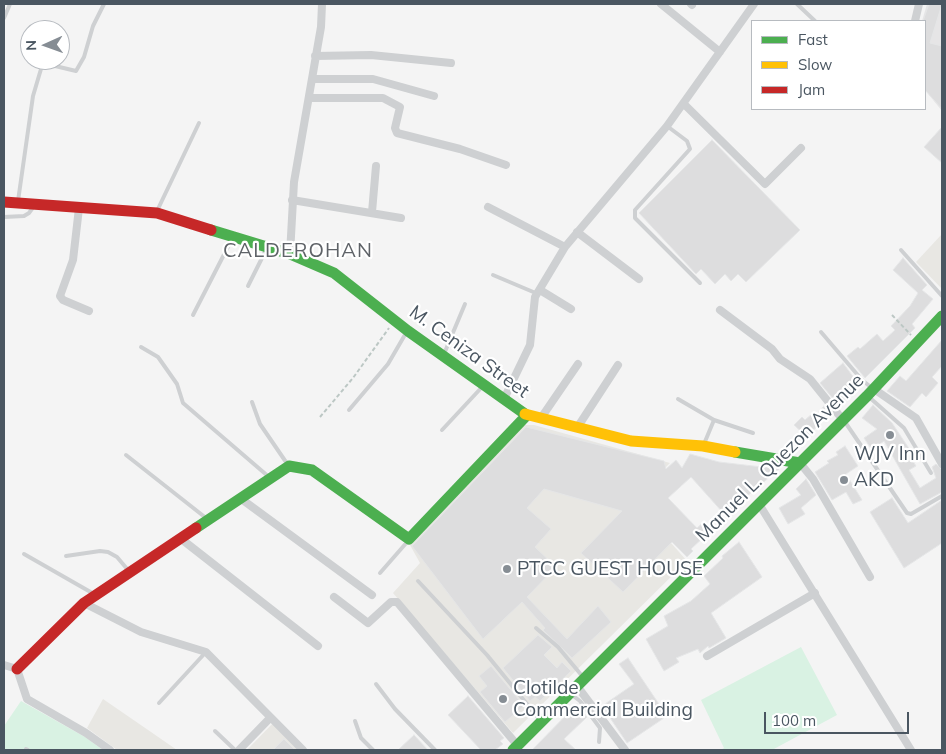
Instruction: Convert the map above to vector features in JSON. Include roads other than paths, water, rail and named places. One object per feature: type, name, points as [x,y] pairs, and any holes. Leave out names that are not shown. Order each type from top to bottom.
[{"type":"street","points":[[290,254],[292,200],[321,27],[322,4]]},
{"type":"street","points":[[504,399],[530,345],[539,292],[566,248],[577,232],[684,104],[754,4]]},
{"type":"street","points":[[915,20],[919,4]]},
{"type":"street","points":[[665,5],[720,52]]},
{"type":"street","points":[[315,56],[371,56],[451,63]]},
{"type":"street","points":[[312,80],[373,79],[434,96]]},
{"type":"street","points":[[309,98],[383,98],[400,107],[395,128],[397,133],[460,149],[506,166]]},
{"type":"street","points":[[684,104],[765,184],[801,148]]},
{"type":"street","points":[[372,212],[376,166]]},
{"type":"street","points":[[292,200],[401,218]]},
{"type":"street","name":"M. Ceniza Street","points":[[4,202],[34,206],[156,213],[290,254],[334,273],[408,331],[526,415],[631,441],[703,446],[800,462]]},
{"type":"street","points":[[488,207],[566,248]]},
{"type":"street","points":[[80,208],[73,260],[60,296],[63,300],[89,311]]},
{"type":"street","points":[[577,232],[639,279]]},
{"type":"street","points":[[539,292],[571,309]]},
{"type":"street","points":[[720,310],[772,349],[780,359],[810,379],[843,420]]},
{"type":"street","name":"Manuel L. Quezon Avenue","points":[[515,748],[870,393],[942,316]]},
{"type":"street","points":[[541,418],[578,364]]},
{"type":"street","points":[[577,428],[618,365]]},
{"type":"street","points":[[870,393],[916,418],[942,464]]},
{"type":"street","points":[[16,669],[84,603],[289,466],[312,470],[409,539],[526,415]]},
{"type":"street","points":[[800,462],[813,479],[870,577]]},
{"type":"street","points":[[240,498],[372,596]]},
{"type":"street","points":[[759,504],[912,750]]},
{"type":"street","points":[[180,538],[318,646]]},
{"type":"street","points":[[707,656],[814,593]]},
{"type":"street","points":[[334,597],[368,623],[372,622],[391,602],[398,602],[515,748]]},
{"type":"street","points":[[84,603],[140,632],[206,652],[303,750]]},
{"type":"street","points":[[4,665],[16,669]]},
{"type":"street","points":[[16,669],[27,699],[86,733],[110,750]]},
{"type":"street","points":[[577,686],[625,750]]},
{"type":"street","points":[[240,750],[270,718]]},
{"type":"lane","points":[[4,18],[10,4]]},
{"type":"lane","points":[[18,204],[33,96],[41,69],[51,65],[76,71],[104,4]]},
{"type":"lane","points":[[797,4],[814,20]]},
{"type":"lane","points":[[156,213],[200,123]]},
{"type":"lane","points":[[667,126],[687,141],[690,149],[635,210],[635,218],[700,283]]},
{"type":"lane","points":[[4,217],[24,216],[30,213],[34,206]]},
{"type":"lane","points":[[193,315],[234,236]]},
{"type":"lane","points":[[248,286],[268,247]]},
{"type":"lane","points":[[901,250],[942,296]]},
{"type":"lane","points":[[493,275],[539,292]]},
{"type":"lane","points":[[443,356],[465,304]]},
{"type":"lane","points":[[349,410],[388,364],[408,331]]},
{"type":"lane","points":[[821,332],[862,380],[870,393],[904,428],[931,473]]},
{"type":"lane","points":[[140,348],[158,356],[177,384],[183,403],[270,479]]},
{"type":"lane","points":[[442,430],[484,385]]},
{"type":"lane","points":[[678,399],[714,420],[753,433]]},
{"type":"lane","points":[[252,402],[260,424],[289,466]]},
{"type":"lane","points":[[703,446],[714,420]]},
{"type":"lane","points":[[843,420],[907,513],[911,514],[942,496]]},
{"type":"lane","points":[[126,455],[208,520]]},
{"type":"lane","points":[[380,573],[409,539]]},
{"type":"lane","points":[[66,556],[100,551],[108,552],[117,557],[129,572]]},
{"type":"lane","points":[[24,554],[95,595]]},
{"type":"lane","points":[[418,581],[487,656],[542,722]]},
{"type":"lane","points":[[536,628],[558,647],[577,686],[580,701],[600,728],[599,742]]},
{"type":"lane","points":[[158,703],[206,652]]},
{"type":"lane","points":[[376,684],[395,709],[435,750]]},
{"type":"lane","points":[[355,721],[362,738],[373,750]]},
{"type":"lane","points":[[215,731],[235,750]]},
{"type":"place","name":"WJV Inn","points":[[890,435]]},
{"type":"place","name":"AKD","points":[[844,480]]},
{"type":"place","name":"PTCC GUEST HOUSE","points":[[507,569]]},
{"type":"place","name":"Clotilde Commercial Building","points":[[503,699]]},
{"type":"district","name":"CALDEROHAN","points":[[298,251]]}]
